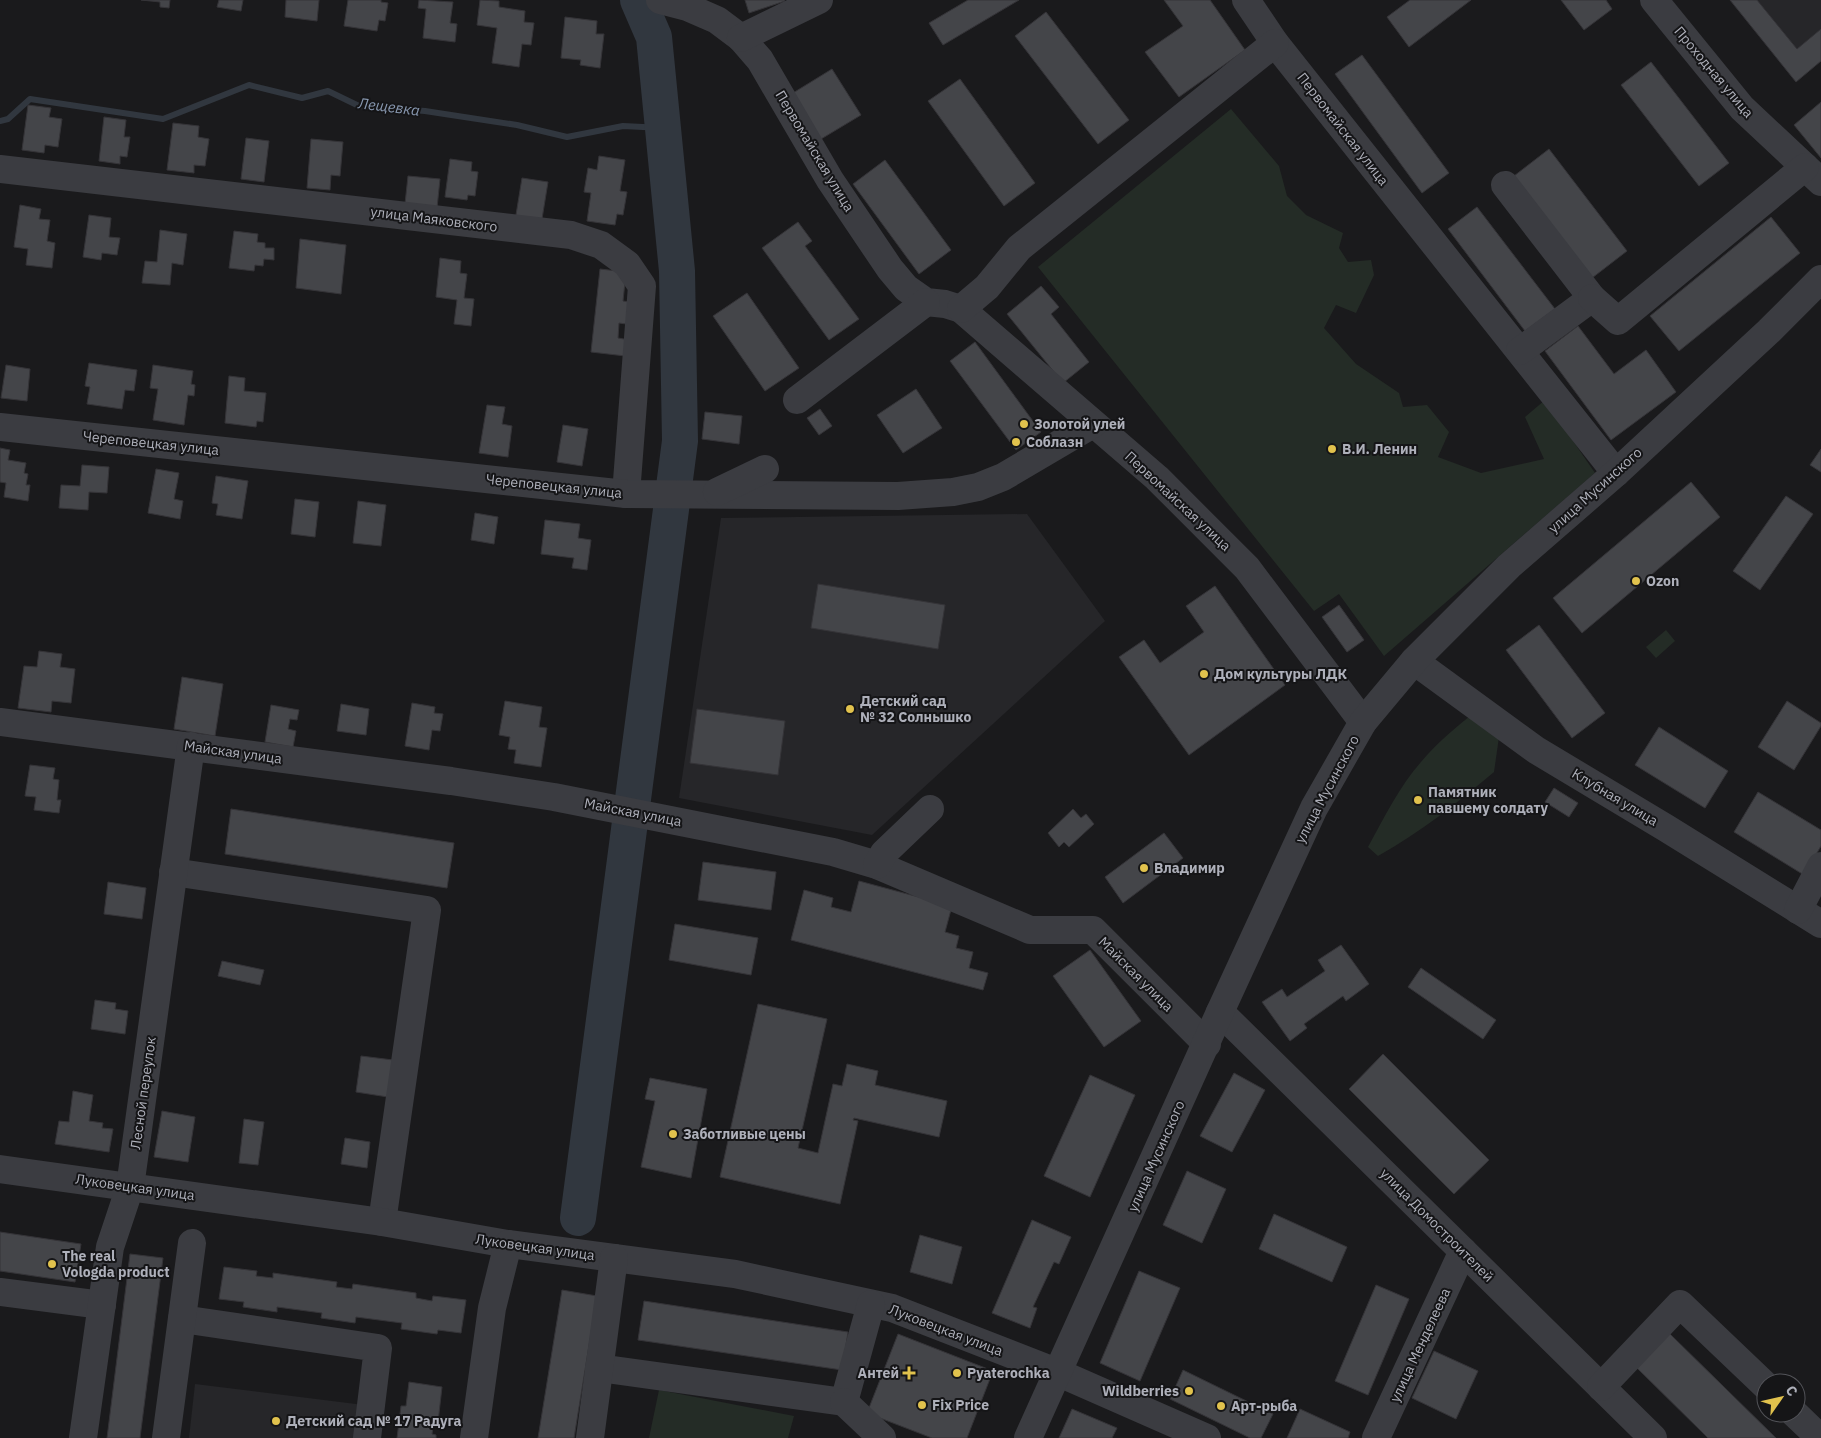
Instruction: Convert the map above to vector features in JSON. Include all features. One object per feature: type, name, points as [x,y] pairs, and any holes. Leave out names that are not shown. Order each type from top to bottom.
[{"type":"street","name":"Первомайская улица","points":[[660,0],[687,7],[718,10],[760,60],[830,180],[890,269],[906,288],[926,302],[945,304],[961,309],[1157,478],[1247,568],[1363,722]]},
{"type":"street","points":[[741,38],[819,0]]},
{"type":"street","name":"Первомайская улица","points":[[1246,0],[1275,44],[1616,473]]},
{"type":"street","name":"Проходная улица","points":[[1654,0],[1742,108],[1813,175]]},
{"type":"street","points":[[961,309],[987,287],[1019,248],[1275,44]]},
{"type":"street","name":"улица Маяковского","points":[[0,169],[571,235],[601,245],[627,264],[642,286],[626,494]]},
{"type":"street","points":[[1505,185],[1592,298],[1618,321],[1813,175]]},
{"type":"street","name":"улица Мусинского","points":[[1028,1438],[1314,808],[1363,722],[1414,661],[1509,566],[1616,473],[1769,331],[1821,279]]},
{"type":"street","points":[[1520,351],[1592,298]]},
{"type":"street","points":[[797,400],[926,302]]},
{"type":"street","name":"Череповецкая улица","points":[[0,427],[626,494],[898,496],[953,492],[978,487],[1003,477],[1093,424]]},
{"type":"street","points":[[711,495],[765,469]]},
{"type":"street","name":"Клубная улица","points":[[1414,661],[1536,750],[1821,924]]},
{"type":"street","name":"Майская улица","points":[[0,722],[451,781],[567,799],[833,852],[877,865],[1030,930],[1093,930],[1207,1044]]},
{"type":"street","name":"Лесной переулок","points":[[83,1438],[110,1247],[130,1187],[191,746]]},
{"type":"street","points":[[877,865],[884,853],[930,809]]},
{"type":"street","points":[[1798,910],[1821,866]]},
{"type":"street","points":[[173,872],[427,910],[382,1222]]},
{"type":"street","name":"улица Домостроителей","points":[[1220,1012],[1654,1438]]},
{"type":"street","name":"Луковецкая улица","points":[[0,1168],[382,1222],[508,1244],[735,1274],[892,1308],[1058,1373],[1208,1438]]},
{"type":"street","points":[[166,1438],[192,1243]]},
{"type":"street","points":[[474,1438],[492,1308],[508,1244]]},
{"type":"street","name":"улица Менделеева","points":[[1376,1438],[1464,1251]]},
{"type":"street","points":[[590,1438],[614,1258]]},
{"type":"street","points":[[0,1292],[102,1305]]},
{"type":"street","points":[[844,1402],[871,1304]]},
{"type":"street","points":[[1601,1387],[1680,1304],[1756,1376]]},
{"type":"street","points":[[182,1319],[378,1348],[367,1438]]},
{"type":"street","points":[[599,1368],[844,1402],[882,1438]]},
{"type":"street","points":[[1806,1423],[1816,1432]]},
{"type":"shaded area","points":[[1757,0],[1821,0],[1821,29],[1797,49]]},
{"type":"shaded area","points":[[1231,109],[1279,166],[1287,196],[1306,215],[1343,233],[1339,248],[1348,262],[1371,260],[1374,275],[1356,313],[1336,305],[1324,328],[1356,364],[1399,393],[1403,407],[1427,405],[1449,432],[1438,457],[1481,473],[1544,459],[1525,417],[1545,400],[1595,473],[1384,656],[1339,594],[1314,611],[1038,267]]},
{"type":"shaded area","name":"Детский сад № 32 Солнышко","points":[[1027,514],[1105,621],[872,835],[679,798],[721,518]]},
{"type":"shaded area","points":[[1666,630],[1675,641],[1656,658],[1646,647]]},
{"type":"shaded area","points":[[1475,712],[1499,737],[1494,772],[1438,817],[1378,856],[1368,847],[1406,781],[1434,748]]},
{"type":"shaded area","name":"Детский сад № 17 Радуга","points":[[195,1384],[364,1405],[360,1438],[189,1438]]},
{"type":"shaded area","points":[[659,1390],[794,1416],[788,1438],[649,1438]]},
{"type":"building","points":[[141,0],[170,0],[169,8],[160,7],[160,2]]},
{"type":"building","points":[[219,0],[243,0],[241,11],[217,7]]},
{"type":"building","points":[[286,0],[319,0],[317,21],[285,17]]},
{"type":"building","points":[[348,0],[381,0],[381,2],[388,3],[385,21],[379,20],[377,31],[344,26]]},
{"type":"building","points":[[419,0],[453,2],[450,23],[457,24],[455,42],[423,38],[426,9],[418,8]]},
{"type":"building","points":[[480,0],[499,1],[499,7],[525,11],[524,22],[534,23],[531,45],[522,44],[519,67],[492,63],[497,28],[477,25]]},
{"type":"building","points":[[745,0],[784,0],[785,1],[749,13]]},
{"type":"building","points":[[968,0],[1019,0],[943,45],[929,23]]},
{"type":"building","points":[[1164,0],[1210,0],[1245,50],[1179,97],[1145,52],[1183,26]]},
{"type":"building","points":[[1410,0],[1471,0],[1409,47],[1387,17]]},
{"type":"building","points":[[1561,0],[1606,0],[1612,9],[1584,30]]},
{"type":"building","points":[[1730,0],[1757,0],[1797,49],[1821,29],[1821,61],[1796,82]]},
{"type":"building","points":[[1046,12],[1129,120],[1098,144],[1015,36]]},
{"type":"building","points":[[565,17],[597,21],[596,34],[604,34],[600,68],[580,65],[581,60],[561,58]]},
{"type":"building","points":[[1362,55],[1449,173],[1422,193],[1335,74]]},
{"type":"building","points":[[1651,62],[1729,163],[1699,186],[1621,85]]},
{"type":"building","points":[[832,69],[861,115],[821,139],[793,93]]},
{"type":"building","points":[[960,79],[1035,183],[1004,206],[928,101]]},
{"type":"building","points":[[1821,102],[1821,158],[1794,125]]},
{"type":"building","points":[[28,105],[51,108],[49,117],[62,119],[58,147],[45,145],[44,153],[22,150]]},
{"type":"building","points":[[104,117],[126,120],[124,137],[130,137],[127,157],[120,156],[120,164],[99,161]]},
{"type":"building","points":[[173,123],[199,126],[198,137],[209,139],[205,166],[194,165],[194,173],[167,170]]},
{"type":"building","points":[[246,138],[269,141],[264,182],[241,179]]},
{"type":"building","points":[[311,139],[343,142],[340,176],[331,175],[330,190],[307,188]]},
{"type":"building","points":[[1549,149],[1627,251],[1592,278],[1514,176]]},
{"type":"building","points":[[599,156],[625,160],[620,191],[627,192],[623,215],[617,214],[615,225],[587,221],[591,193],[584,192],[588,168],[597,170]]},
{"type":"building","points":[[450,159],[472,162],[471,171],[478,172],[475,196],[468,195],[467,200],[445,197]]},
{"type":"building","points":[[885,160],[951,250],[919,274],[853,184]]},
{"type":"building","points":[[408,176],[440,179],[437,208],[405,204]]},
{"type":"building","points":[[522,178],[548,182],[541,225],[515,221]]},
{"type":"building","points":[[20,205],[41,209],[39,219],[50,220],[47,241],[55,243],[52,268],[26,265],[28,249],[14,247]]},
{"type":"building","points":[[1477,207],[1555,309],[1525,331],[1448,229]]},
{"type":"building","points":[[89,215],[111,218],[109,237],[120,238],[117,255],[102,253],[101,260],[83,257]]},
{"type":"building","points":[[1771,217],[1800,253],[1679,351],[1650,316]]},
{"type":"building","points":[[798,222],[812,241],[805,246],[859,319],[829,340],[762,248]]},
{"type":"building","points":[[160,230],[187,234],[183,265],[172,263],[170,285],[142,283],[145,261],[157,262]]},
{"type":"building","points":[[234,231],[258,234],[257,242],[265,243],[265,248],[274,248],[274,260],[264,259],[263,266],[255,265],[254,271],[229,268]]},
{"type":"building","points":[[300,239],[346,245],[341,294],[296,288]]},
{"type":"building","points":[[440,258],[461,261],[460,273],[467,274],[464,298],[474,299],[471,326],[454,324],[457,300],[436,297]]},
{"type":"building","points":[[600,269],[626,272],[623,301],[629,302],[626,324],[619,323],[618,338],[635,341],[634,357],[591,352]]},
{"type":"building","points":[[1041,286],[1059,307],[1051,314],[1089,362],[1063,383],[1007,314]]},
{"type":"building","points":[[747,293],[799,368],[765,391],[713,316]]},
{"type":"building","points":[[1578,326],[1614,374],[1646,350],[1676,392],[1611,440],[1545,351]]},
{"type":"building","points":[[975,342],[1041,432],[1016,450],[950,361]]},
{"type":"building","points":[[89,363],[137,370],[134,391],[125,390],[122,409],[87,404],[90,387],[85,386]]},
{"type":"building","points":[[6,365],[30,369],[27,401],[1,398]]},
{"type":"building","points":[[153,365],[193,371],[191,384],[195,385],[194,396],[188,395],[184,425],[153,420],[158,389],[150,388]]},
{"type":"building","points":[[229,376],[245,378],[244,391],[266,393],[263,422],[257,421],[256,427],[225,423]]},
{"type":"building","points":[[916,389],[942,428],[903,453],[877,415]]},
{"type":"building","points":[[487,405],[505,407],[502,424],[512,426],[508,457],[479,453]]},
{"type":"building","points":[[820,409],[832,426],[819,435],[807,418]]},
{"type":"building","points":[[705,412],[742,416],[739,444],[702,439]]},
{"type":"building","points":[[563,425],[588,429],[582,466],[557,462]]},
{"type":"building","points":[[0,448],[10,450],[8,460],[26,463],[24,473],[28,474],[26,485],[30,485],[28,501],[4,497],[6,483],[0,482]]},
{"type":"building","points":[[1821,449],[1821,472],[1810,465]]},
{"type":"building","points":[[82,465],[109,467],[107,493],[89,492],[88,510],[59,508],[61,485],[80,486]]},
{"type":"building","points":[[156,469],[179,473],[174,499],[183,501],[180,519],[148,513]]},
{"type":"building","points":[[216,476],[248,481],[242,519],[216,515],[218,504],[212,503]]},
{"type":"building","points":[[1691,482],[1720,517],[1582,633],[1553,598]]},
{"type":"building","points":[[1786,496],[1813,514],[1760,590],[1733,571]]},
{"type":"building","points":[[295,499],[319,502],[315,537],[291,534]]},
{"type":"building","points":[[358,501],[386,505],[381,546],[353,543]]},
{"type":"building","points":[[475,513],[498,517],[494,544],[471,540]]},
{"type":"building","points":[[545,520],[580,524],[578,538],[591,540],[587,570],[572,568],[574,558],[541,554]]},
{"type":"building","points":[[818,584],[945,605],[938,649],[811,628]]},
{"type":"building","name":"Дом культуры ЛДК","points":[[1215,586],[1285,685],[1189,755],[1119,657],[1144,640],[1160,663],[1204,632],[1186,606]]},
{"type":"building","points":[[1339,605],[1364,640],[1347,652],[1322,617]]},
{"type":"building","points":[[1539,625],[1605,713],[1572,738],[1506,650]]},
{"type":"building","points":[[39,651],[62,654],[60,667],[75,669],[71,703],[52,701],[51,712],[18,708],[24,666],[37,667]]},
{"type":"building","points":[[182,677],[223,684],[215,736],[174,729]]},
{"type":"building","points":[[505,701],[542,707],[539,727],[547,728],[541,767],[514,763],[516,750],[508,749],[510,737],[499,735]]},
{"type":"building","points":[[1787,701],[1821,723],[1794,770],[1758,747]]},
{"type":"building","points":[[412,703],[435,707],[434,713],[443,714],[440,731],[432,730],[429,750],[405,746]]},
{"type":"building","points":[[341,704],[369,709],[366,735],[337,731]]},
{"type":"building","points":[[271,705],[299,710],[297,720],[290,719],[288,729],[296,731],[293,747],[265,742]]},
{"type":"building","points":[[697,709],[785,721],[778,775],[690,763]]},
{"type":"building","points":[[1659,727],[1728,771],[1705,808],[1635,765]]},
{"type":"building","points":[[30,765],[55,768],[53,779],[59,780],[57,800],[61,800],[59,813],[34,810],[36,797],[25,796]]},
{"type":"building","points":[[1554,788],[1578,803],[1569,817],[1545,802]]},
{"type":"building","points":[[1758,792],[1821,830],[1821,846],[1804,875],[1734,832]]},
{"type":"building","points":[[231,809],[454,843],[447,888],[225,854]]},
{"type":"building","points":[[1073,809],[1081,818],[1086,814],[1094,824],[1069,847],[1064,842],[1059,847],[1048,833]]},
{"type":"building","name":"Владимир","points":[[1164,833],[1183,858],[1123,903],[1105,877]]},
{"type":"building","points":[[703,862],[776,872],[771,910],[698,900]]},
{"type":"building","points":[[859,881],[952,906],[945,932],[959,936],[956,948],[973,952],[969,968],[988,973],[983,990],[791,940],[804,890],[833,898],[831,907],[851,912]]},
{"type":"building","points":[[108,882],[146,888],[142,919],[104,914]]},
{"type":"building","points":[[675,924],[758,938],[751,975],[669,960]]},
{"type":"building","points":[[1341,945],[1369,984],[1346,1001],[1343,996],[1304,1024],[1307,1028],[1290,1041],[1262,1002],[1282,989],[1287,997],[1325,971],[1318,960]]},
{"type":"building","points":[[1090,950],[1141,1021],[1104,1047],[1053,976]]},
{"type":"building","points":[[222,961],[264,970],[260,985],[218,976]]},
{"type":"building","points":[[1421,968],[1496,1020],[1483,1039],[1408,987]]},
{"type":"building","points":[[95,1000],[116,1003],[115,1009],[128,1011],[125,1034],[91,1029]]},
{"type":"building","points":[[758,1004],[827,1019],[798,1148],[818,1153],[833,1084],[842,1086],[847,1064],[878,1071],[875,1085],[947,1101],[939,1137],[854,1118],[853,1120],[858,1121],[840,1204],[720,1177]]},
{"type":"building","points":[[1383,1054],[1489,1160],[1454,1194],[1349,1089]]},
{"type":"building","points":[[361,1056],[393,1060],[388,1097],[356,1092]]},
{"type":"building","points":[[1234,1073],[1265,1090],[1232,1152],[1200,1136]]},
{"type":"building","points":[[1090,1075],[1135,1095],[1090,1197],[1044,1176]]},
{"type":"building","name":"Заботливые цены","points":[[650,1078],[707,1089],[691,1178],[641,1167],[655,1101],[645,1099]]},
{"type":"building","points":[[73,1091],[93,1095],[89,1121],[103,1123],[102,1128],[113,1129],[109,1152],[55,1144],[59,1121],[69,1122]]},
{"type":"building","points":[[162,1111],[195,1117],[188,1162],[154,1157]]},
{"type":"building","points":[[244,1119],[264,1122],[258,1165],[239,1163]]},
{"type":"building","points":[[345,1138],[370,1142],[367,1168],[341,1164]]},
{"type":"building","points":[[1187,1171],[1226,1189],[1202,1243],[1163,1225]]},
{"type":"building","points":[[1274,1214],[1347,1247],[1332,1282],[1259,1249]]},
{"type":"building","points":[[1032,1220],[1071,1237],[1059,1264],[1054,1262],[1033,1307],[1037,1308],[1030,1328],[992,1313]]},
{"type":"building","points":[[0,1232],[81,1244],[75,1282],[0,1271]]},
{"type":"building","points":[[920,1235],[962,1247],[952,1284],[910,1272]]},
{"type":"building","points":[[130,1254],[163,1258],[140,1438],[107,1438]]},
{"type":"building","points":[[224,1267],[257,1271],[256,1276],[273,1278],[273,1273],[337,1282],[336,1287],[352,1289],[353,1284],[416,1293],[416,1298],[432,1301],[433,1296],[466,1300],[461,1333],[438,1330],[437,1334],[401,1329],[402,1323],[356,1317],[355,1323],[321,1318],[322,1313],[277,1307],[277,1312],[243,1307],[244,1302],[219,1299]]},
{"type":"building","points":[[1139,1271],[1180,1288],[1140,1381],[1100,1363]]},
{"type":"building","points":[[1376,1285],[1409,1299],[1368,1395],[1335,1381]]},
{"type":"building","points":[[562,1290],[597,1296],[574,1438],[538,1438]]},
{"type":"building","points":[[644,1301],[848,1332],[842,1370],[638,1340]]},
{"type":"building","points":[[1669,1333],[1756,1418],[1756,1423],[1761,1423],[1776,1438],[1708,1438],[1636,1367]]},
{"type":"building","points":[[898,1334],[993,1371],[967,1438],[932,1438],[867,1413]]},
{"type":"building","points":[[1434,1351],[1478,1371],[1456,1419],[1412,1398]]},
{"type":"building","name":"Арт-рыба","points":[[1183,1370],[1273,1414],[1261,1438],[1250,1438],[1170,1399]]},
{"type":"building","points":[[409,1382],[442,1387],[438,1422],[434,1421],[432,1434],[436,1435],[436,1438],[397,1438],[401,1406],[406,1406]]},
{"type":"building","points":[[1072,1409],[1117,1428],[1112,1438],[1059,1438]]},
{"type":"building","points":[[1300,1409],[1350,1432],[1348,1438],[1287,1438]]},
{"type":"waterway","points":[[578,1218],[680,441],[677,271],[654,37],[638,0]]},
{"type":"waterway","name":"Лещевка","points":[[0,121],[8,119],[30,99],[163,119],[249,85],[302,98],[328,91],[359,106],[425,111],[517,125],[567,137],[623,126],[663,128]]},
{"type":"place","name":"Золотой улей","points":[[1024,424]]},
{"type":"place","name":"Соблазн","points":[[1016,442]]},
{"type":"place","name":"В.И. Ленин","points":[[1332,449]]},
{"type":"place","name":"Ozon","points":[[1636,581]]},
{"type":"place","name":"Дом культуры ЛДК","points":[[1204,674]]},
{"type":"place","name":"Детский сад № 32 Солнышко","points":[[850,709]]},
{"type":"place","name":"Памятник павшему солдату","points":[[1418,800]]},
{"type":"place","name":"Владимир","points":[[1144,868]]},
{"type":"place","name":"Заботливые цены","points":[[673,1134]]},
{"type":"place","name":"The real Vologda product","points":[[52,1264]]},
{"type":"place","name":"Антей","points":[[909,1373]]},
{"type":"place","name":"Pyaterochka","points":[[957,1373]]},
{"type":"place","name":"Wildberries","points":[[1189,1391]]},
{"type":"place","name":"Fix Price","points":[[922,1405]]},
{"type":"place","name":"Арт-рыба","points":[[1221,1406]]},
{"type":"place","name":"Детский сад № 17 Радуга","points":[[276,1421]]}]
